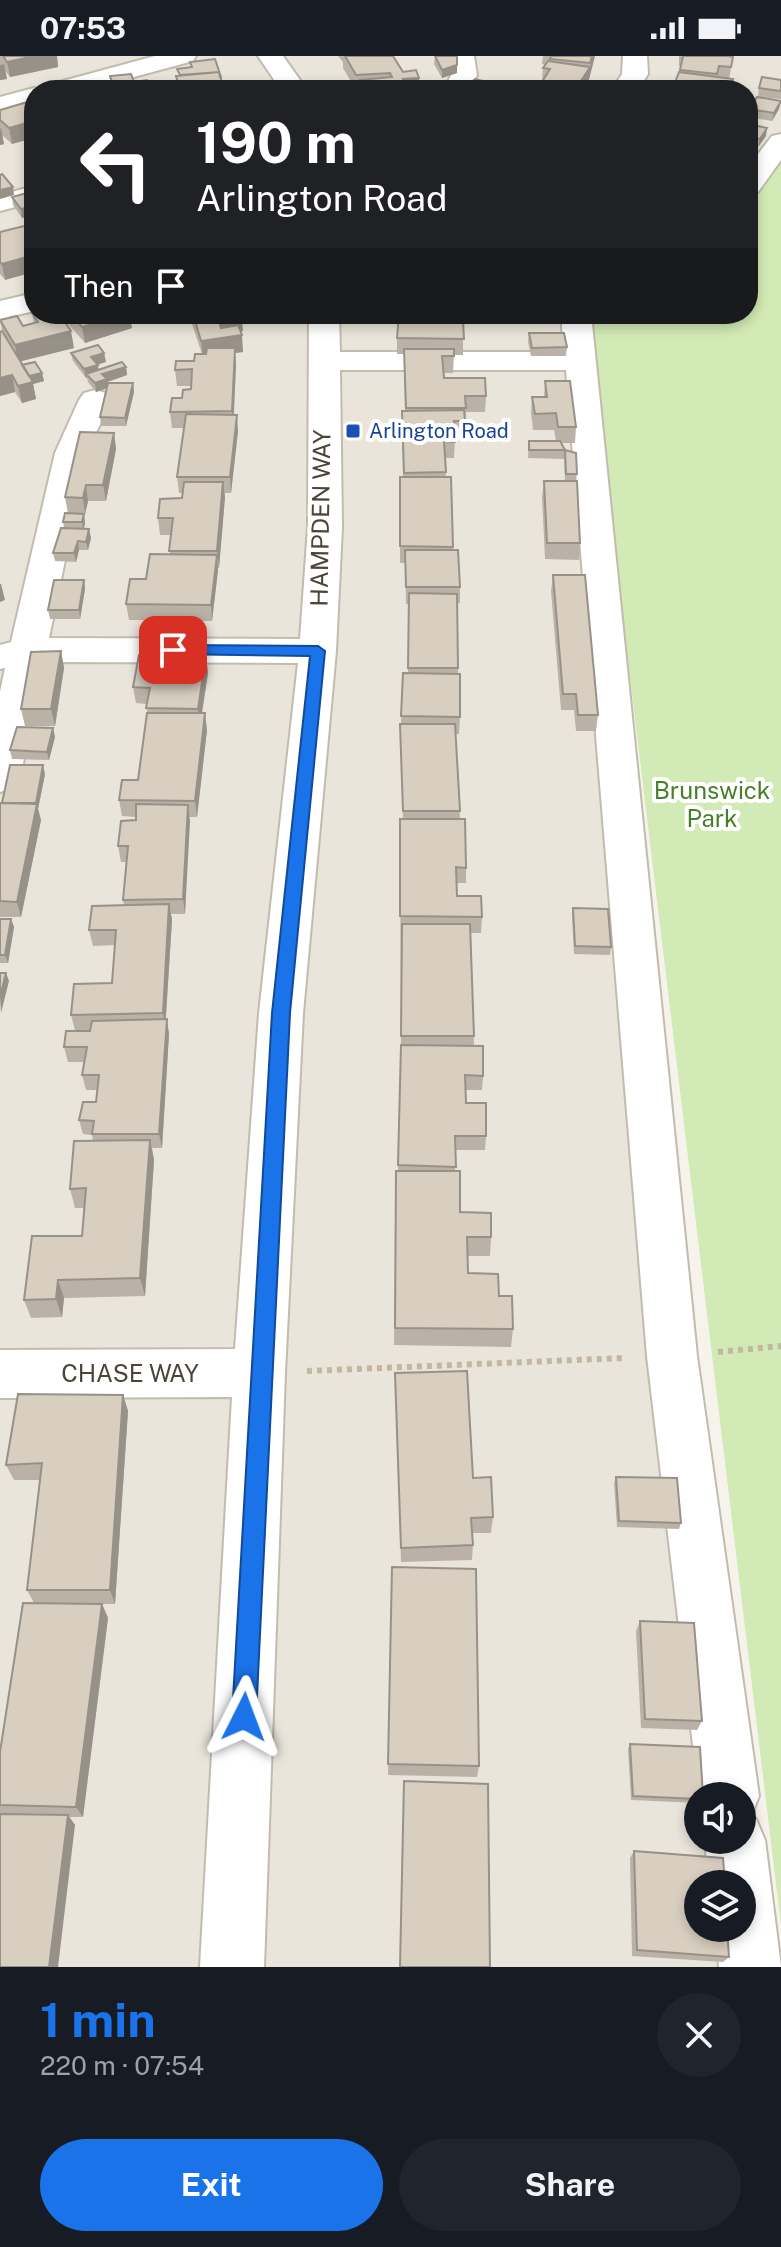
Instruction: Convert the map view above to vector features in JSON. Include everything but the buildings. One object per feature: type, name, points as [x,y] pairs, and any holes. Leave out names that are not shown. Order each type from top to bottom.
[{"type":"street","points":[[88,80],[184,56]]},
{"type":"street","points":[[270,56],[287,80]]},
{"type":"street","points":[[462,56],[462,80]]},
{"type":"street","points":[[631,80],[635,74],[635,56]]},
{"type":"street","points":[[0,105],[24,99]]},
{"type":"street","points":[[758,173],[781,142]]},
{"type":"street","points":[[0,203],[24,197]]},
{"type":"street","points":[[0,310],[24,304]]},
{"type":"street","name":"HAMPDEN WAY","points":[[232,1967],[259,1373],[281,1013],[318,651],[325,527],[324,324]]},
{"type":"street","points":[[577,324],[672,1356],[727,1782]]},
{"type":"street","points":[[322,361],[580,361]]},
{"type":"street","points":[[0,778],[14,654],[44,578],[71,453],[95,400]]},
{"type":"street","points":[[44,578],[83,578]]},
{"type":"street","points":[[14,654],[318,651]]},
{"type":"street","name":"CHASE WAY","points":[[0,1374],[259,1373]]},
{"type":"street","points":[[748,1942],[751,1967]]},
{"type":"path","points":[[259,1373],[672,1356],[781,1346]]},
{"type":"shaded area","points":[[0,56],[781,56],[781,157],[758,186],[758,80],[24,80],[24,324],[587,324],[697,1782],[684,1782],[684,1854],[740,1854],[742,1870],[684,1870],[684,1942],[749,1942],[752,1967],[0,1967]]},
{"type":"green space","name":"Brunswick Park","points":[[781,157],[781,1925],[587,324],[758,324],[758,187]]},
{"type":"place","name":"Arlington Road","points":[[353,431]]},
{"type":"route","points":[[173,650],[318,651],[281,1013],[259,1373],[244,1717]]}]
